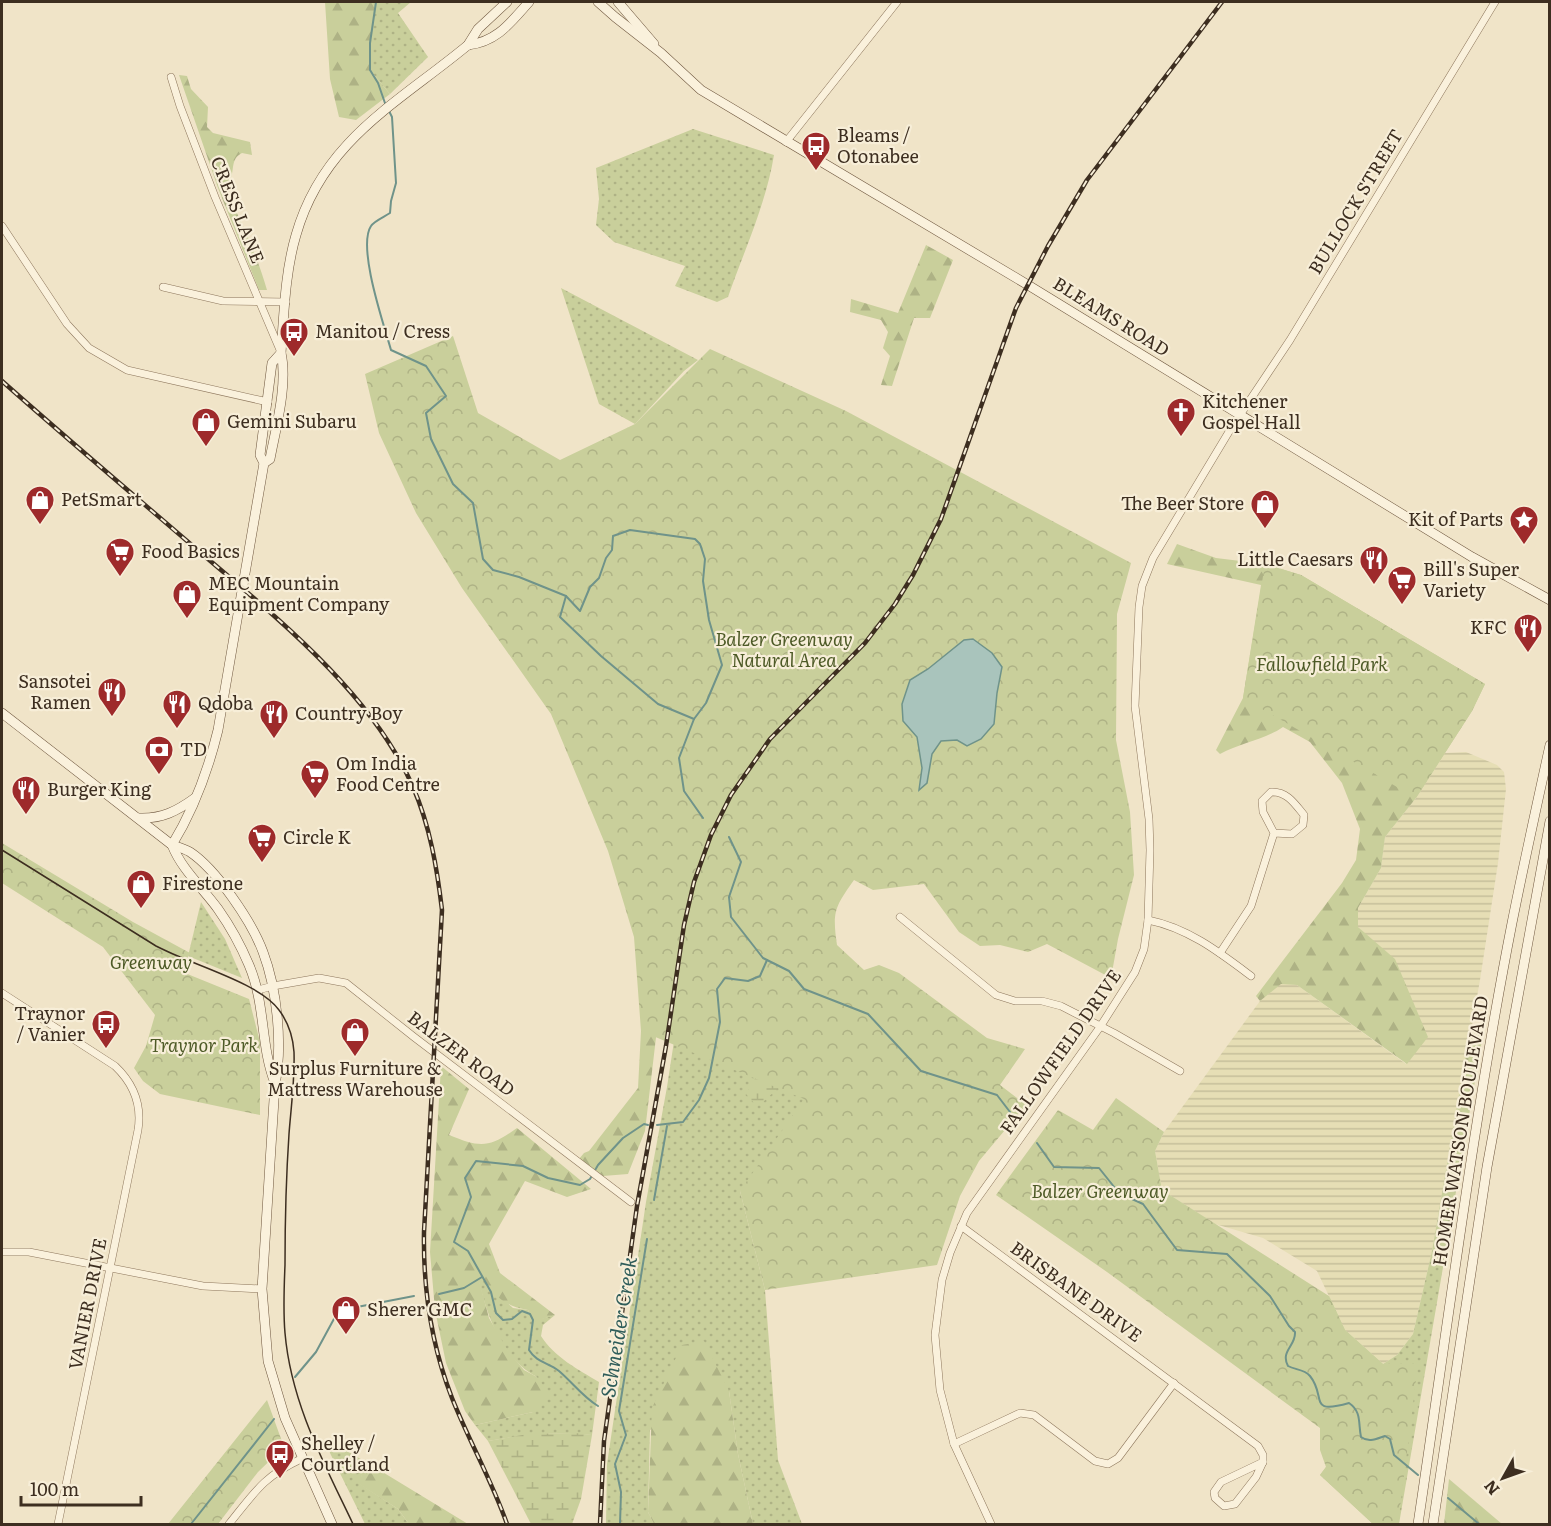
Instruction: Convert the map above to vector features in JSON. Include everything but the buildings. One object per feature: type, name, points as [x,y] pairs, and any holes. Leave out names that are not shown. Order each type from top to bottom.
[{"type":"main road","points":[[264,463],[270,459],[279,406],[284,365],[281,353],[286,302],[296,235],[307,204],[330,163],[363,128],[468,45],[478,29],[507,2]]},
{"type":"main road","points":[[468,45],[482,43],[493,38],[529,2]]},
{"type":"main road","name":"BLEAMS ROAD","points":[[598,2],[661,53],[701,90],[1028,285],[1472,557],[1550,600]]},
{"type":"main road","name":"BLEAMS ROAD","points":[[618,2],[643,28],[661,53]]},
{"type":"main road","points":[[172,845],[197,797],[210,764],[218,730],[264,463],[261,455],[272,363],[281,353]]},
{"type":"main road","points":[[2,713],[172,845],[189,852],[230,893],[263,951],[273,986],[278,1047],[262,1289],[268,1360],[285,1418],[301,1459],[332,1524]]},
{"type":"main road","name":"HOMER WATSON BOULEVARD","points":[[1418,1524],[1471,1164],[1498,1000],[1550,745]]},
{"type":"main road","points":[[139,818],[158,818],[171,814],[197,797]]},
{"type":"main road","name":"HOMER WATSON BOULEVARD","points":[[1432,1524],[1487,1167],[1550,821]]},
{"type":"main road","points":[[172,845],[179,861],[219,910],[250,967],[258,990],[269,1068],[275,1084]]},
{"type":"street","points":[[786,142],[897,2]]},
{"type":"street","name":"BULLOCK STREET","points":[[1239,416],[1290,340],[1495,2]]},
{"type":"street","name":"CRESS LANE","points":[[171,77],[188,126],[258,302],[281,353]]},
{"type":"street","points":[[2,226],[67,324],[89,348],[127,370],[268,402]]},
{"type":"street","points":[[163,287],[223,301],[286,302]]},
{"type":"street","name":"FALLOWFIELD DRIVE","points":[[991,1524],[954,1444],[940,1390],[935,1335],[942,1280],[950,1252],[967,1213],[1100,1027],[1135,972],[1144,949],[1148,920],[1149,819],[1135,706],[1142,586],[1153,558],[1239,416]]},
{"type":"street","points":[[1220,953],[1251,906],[1274,833],[1263,812],[1262,801],[1271,792],[1278,791],[1295,803],[1304,815],[1303,825],[1292,834],[1274,833]]},
{"type":"street","points":[[900,917],[996,996],[1015,1001],[1054,1003],[1114,1033],[1180,1071]]},
{"type":"street","points":[[1148,920],[1183,930],[1251,976]]},
{"type":"street","name":"BALZER ROAD","points":[[258,990],[319,978],[346,982],[421,1043],[631,1202]]},
{"type":"street","name":"VANIER DRIVE","points":[[2,993],[116,1066],[127,1078],[139,1103],[139,1120],[111,1266],[58,1524]]},
{"type":"street","name":"BRISBANE DRIVE","points":[[961,1226],[1258,1446],[1263,1455],[1263,1462]]},
{"type":"street","points":[[2,1252],[29,1252],[111,1266],[203,1286],[262,1289]]},
{"type":"street","points":[[954,1444],[1020,1413],[1027,1413],[1034,1415],[1095,1461],[1108,1464],[1118,1458],[1174,1383]]},
{"type":"street","points":[[229,1524],[268,1478],[279,1469],[301,1459]]},
{"type":"street","points":[[1263,1462],[1256,1477],[1235,1504],[1230,1507],[1218,1503],[1214,1492],[1221,1482],[1263,1462]]},
{"type":"shaded area","points":[[1466,752],[1497,765],[1504,772],[1506,789],[1498,863],[1480,980],[1432,1251],[1413,1334],[1397,1355],[1383,1364],[1345,1330],[1317,1271],[1263,1238],[1215,1224],[1162,1190],[1155,1151],[1164,1132],[1260,1001],[1281,983],[1297,985],[1406,1064],[1369,938],[1358,927],[1358,908],[1381,868],[1385,837],[1416,798],[1445,753]]},
{"type":"green space","points":[[325,2],[376,2],[370,43],[370,70],[390,94],[356,120],[339,117],[330,79]]},
{"type":"green space","points":[[376,2],[411,2],[398,13],[428,57],[390,94],[370,70],[370,43]]},
{"type":"green space","points":[[179,75],[187,76],[191,89],[208,107],[207,127],[213,133],[250,142],[252,155],[242,153],[238,155],[230,181],[224,189],[249,238],[267,290],[259,290],[218,188]]},
{"type":"green space","points":[[693,129],[774,155],[760,209],[728,297],[717,302],[675,286],[685,266],[614,242],[596,225],[599,199],[596,168]]},
{"type":"green space","points":[[926,245],[953,260],[930,318],[914,318],[892,386],[881,385],[890,356],[883,348],[888,332],[881,320],[850,312],[851,299],[898,313]]},
{"type":"green space","points":[[561,288],[698,360],[684,371],[635,424],[599,404]]},
{"type":"green space","name":"Balzer Greenway Natural Area","points":[[453,336],[478,413],[560,460],[635,424],[710,349],[846,411],[1131,563],[1117,614],[1116,740],[1130,812],[1134,875],[1111,978],[1047,944],[1028,952],[1000,945],[980,946],[959,932],[924,884],[873,890],[854,880],[839,903],[835,917],[837,945],[864,970],[879,965],[899,973],[987,1038],[1025,1049],[1000,1085],[1026,1105],[979,1161],[960,1196],[937,1265],[765,1290],[740,1191],[804,1099],[641,1031],[634,937],[608,851],[551,714],[462,588],[416,513],[379,433],[365,374]]},
{"type":"green space","points":[[1177,544],[1216,558],[1265,564],[1301,575],[1485,684],[1472,711],[1416,798],[1385,837],[1381,868],[1358,908],[1358,927],[1395,959],[1428,1037],[1407,1064],[1297,985],[1281,984],[1260,1001],[1256,996],[1342,883],[1356,860],[1360,829],[1342,783],[1310,742],[1283,727],[1269,735],[1220,754],[1216,750],[1243,698],[1261,585],[1167,564]]},
{"type":"green space","name":"Fallowfield Park","points":[[1265,564],[1301,575],[1485,684],[1472,711],[1416,798],[1243,698]]},
{"type":"green space","points":[[760,836],[946,1149],[740,1191],[765,1290],[778,1460],[802,1524],[753,1524],[738,1454],[729,1391],[650,1430],[648,1512],[654,1524],[606,1524],[607,1464],[646,1202],[680,1002]]},
{"type":"green space","points":[[2,843],[133,922],[190,953],[180,971],[249,999],[260,1042],[260,1115],[160,1094],[143,1081],[134,1068],[146,1046],[155,1015],[103,947],[2,883]]},
{"type":"green space","points":[[201,902],[225,939],[242,978],[188,956]]},
{"type":"green space","points":[[646,1018],[657,1029],[645,1131],[628,1174],[603,1176],[579,1159],[589,1151],[638,1088],[641,1031]]},
{"type":"green space","points":[[1470,1031],[1483,1034],[1399,1524],[1373,1524],[1320,1475],[1326,1467],[1341,1339],[1329,1296],[1345,1330],[1383,1364],[1397,1355],[1413,1334],[1432,1251]]},
{"type":"green space","points":[[767,1058],[793,1074],[760,1105],[754,1103],[746,1094]]},
{"type":"green space","points":[[441,1066],[469,1089],[449,1135],[484,1144],[499,1139],[517,1128],[591,1189],[567,1197],[525,1181],[489,1244],[500,1273],[555,1315],[533,1322],[528,1310],[505,1302],[478,1277],[489,1318],[508,1351],[524,1370],[537,1377],[550,1396],[533,1412],[475,1425],[465,1411],[446,1363],[435,1310],[430,1252]]},
{"type":"green space","name":"Balzer Greenway","points":[[1116,1098],[1164,1132],[1155,1151],[1162,1190],[1329,1296],[1345,1330],[1383,1364],[1418,1364],[1398,1524],[1373,1524],[1320,1475],[1326,1467],[1320,1450],[1320,1428],[1107,1272],[996,1195],[1058,1110],[1093,1130]]},
{"type":"green space","points":[[477,1275],[513,1308],[528,1310],[533,1321],[555,1315],[543,1325],[541,1336],[546,1344],[575,1368],[599,1382],[592,1435],[540,1434],[488,1441],[475,1425],[533,1412],[537,1377],[513,1358],[496,1333]]},
{"type":"green space","points":[[704,1341],[729,1391],[738,1454],[753,1524],[654,1524],[648,1512],[652,1408],[682,1345]]},
{"type":"green space","points":[[267,1400],[284,1447],[258,1472],[218,1524],[168,1524]]},
{"type":"green space","points":[[528,1434],[592,1435],[581,1499],[572,1524],[531,1524],[488,1441]]},
{"type":"green space","points":[[340,1447],[371,1465],[363,1470],[360,1484],[398,1509],[409,1524],[365,1524],[330,1453],[329,1449]]},
{"type":"green space","points":[[371,1465],[468,1524],[409,1524],[398,1509],[359,1484],[363,1470]]},
{"type":"green space","points":[[1449,1479],[1502,1524],[1444,1524]]},
{"type":"water","points":[[973,639],[992,653],[1002,667],[994,724],[981,739],[967,746],[957,740],[941,741],[932,754],[927,783],[919,790],[922,768],[917,737],[903,721],[902,704],[910,680],[928,669],[964,640]]},
{"type":"waterway","name":"Schneider Creek","points":[[376,2],[370,43],[370,70],[378,83],[386,106]]},
{"type":"waterway","name":"Schneider Creek","points":[[389,111],[392,117],[396,183],[390,213],[371,226],[367,251],[369,268],[391,350],[426,366],[446,396],[426,413],[431,439],[453,484],[473,503],[483,559],[493,570],[519,577],[566,596],[580,611],[590,587],[599,578],[606,558],[612,550],[613,536],[630,530],[695,539],[700,544],[705,559],[703,581],[709,620],[722,665],[706,703],[694,719],[679,758],[684,791],[703,818]]},
{"type":"waterway","name":"Schneider Creek","points":[[566,596],[560,617],[601,656],[658,704],[694,719]]},
{"type":"waterway","points":[[729,837],[741,862],[729,897],[731,917],[763,958],[789,971],[804,989],[868,1014],[921,1071],[997,1095],[1010,1112]]},
{"type":"waterway","name":"Schneider Creek","points":[[657,1125],[683,1122],[699,1100],[709,1078],[720,1022],[717,989],[725,978],[748,981],[760,976],[767,960]]},
{"type":"waterway","name":"Schneider Creek","points":[[598,1406],[559,1371],[532,1354],[529,1350],[533,1320],[530,1314],[522,1311],[512,1319],[503,1320],[496,1313],[491,1292],[468,1251],[454,1242],[471,1197],[465,1178],[476,1161],[523,1166],[548,1178],[580,1185],[590,1179],[598,1165],[623,1138],[644,1124],[648,1125]]},
{"type":"waterway","name":"Schneider Creek","points":[[654,1200],[667,1126]]},
{"type":"waterway","points":[[1037,1143],[1054,1167],[1099,1168],[1119,1193],[1143,1204],[1177,1250],[1227,1254],[1270,1296],[1295,1332],[1286,1356],[1288,1366],[1310,1376],[1323,1405],[1328,1407],[1349,1403],[1353,1406],[1358,1414],[1361,1437],[1370,1440],[1385,1436],[1390,1439],[1394,1455],[1418,1475]]},
{"type":"waterway","name":"Schneider Creek","points":[[620,1524],[621,1492],[615,1464],[626,1435],[619,1411],[647,1239]]},
{"type":"waterway","points":[[439,1294],[464,1288],[482,1277]]},
{"type":"waterway","points":[[295,1377],[316,1352],[335,1317],[357,1307],[414,1296]]},
{"type":"waterway","points":[[191,1524],[274,1419]]},
{"type":"waterway","points":[[1448,1498],[1479,1524]]},
{"type":"tram line","points":[[2,850],[156,946],[256,991],[269,1000],[285,1020],[290,1030],[294,1052],[287,1167],[284,1291],[284,1325],[288,1359],[310,1432],[353,1524]]},
{"type":"railway","points":[[600,1524],[604,1441],[637,1206],[666,1046],[684,925],[694,882],[711,835],[731,795],[770,739],[865,643],[895,604],[913,575],[941,519],[1016,308],[1048,246],[1087,180],[1222,2]]},
{"type":"railway","points":[[2,381],[255,599],[317,656],[372,718],[395,752],[413,787],[432,847],[442,910],[424,1232],[427,1296],[434,1337],[452,1398],[507,1524]]},
{"type":"place","name":"Bleams / Otonabee","points":[[816,172]]},
{"type":"place","name":"Manitou / Cress","points":[[294,358]]},
{"type":"place","name":"Kitchener Gospel Hall","points":[[1181,438]]},
{"type":"place","name":"Gemini Subaru","points":[[206,448]]},
{"type":"place","name":"PetSmart","points":[[40,526]]},
{"type":"place","name":"The Beer Store","points":[[1265,530]]},
{"type":"place","name":"Kit of Parts","points":[[1524,546]]},
{"type":"place","name":"Food Basics","points":[[120,578]]},
{"type":"place","name":"Little Caesars","points":[[1374,586]]},
{"type":"place","name":"Bill's Super Variety","points":[[1402,606]]},
{"type":"place","name":"MEC Mountain Equipment Company","points":[[187,620]]},
{"type":"place","name":"KFC","points":[[1528,654]]},
{"type":"place","name":"Sansotei Ramen","points":[[112,718]]},
{"type":"place","name":"Qdoba","points":[[177,730]]},
{"type":"place","name":"Country Boy","points":[[274,740]]},
{"type":"place","name":"TD","points":[[159,776]]},
{"type":"place","name":"Om India Food Centre","points":[[315,800]]},
{"type":"place","name":"Burger King","points":[[26,816]]},
{"type":"place","name":"Circle K","points":[[262,864]]},
{"type":"place","name":"Firestone","points":[[141,910]]},
{"type":"place","name":"Traynor / Vanier","points":[[106,1050]]},
{"type":"place","name":"Surplus Furniture & Mattress Warehouse","points":[[355,1058]]},
{"type":"place","name":"Sherer GMC","points":[[346,1336]]},
{"type":"place","name":"Shelley / Courtland","points":[[280,1480]]},
{"type":"park label","name":"Greenway","points":[[151,963]]},
{"type":"park label","name":"Traynor Park","points":[[204,1046]]}]
